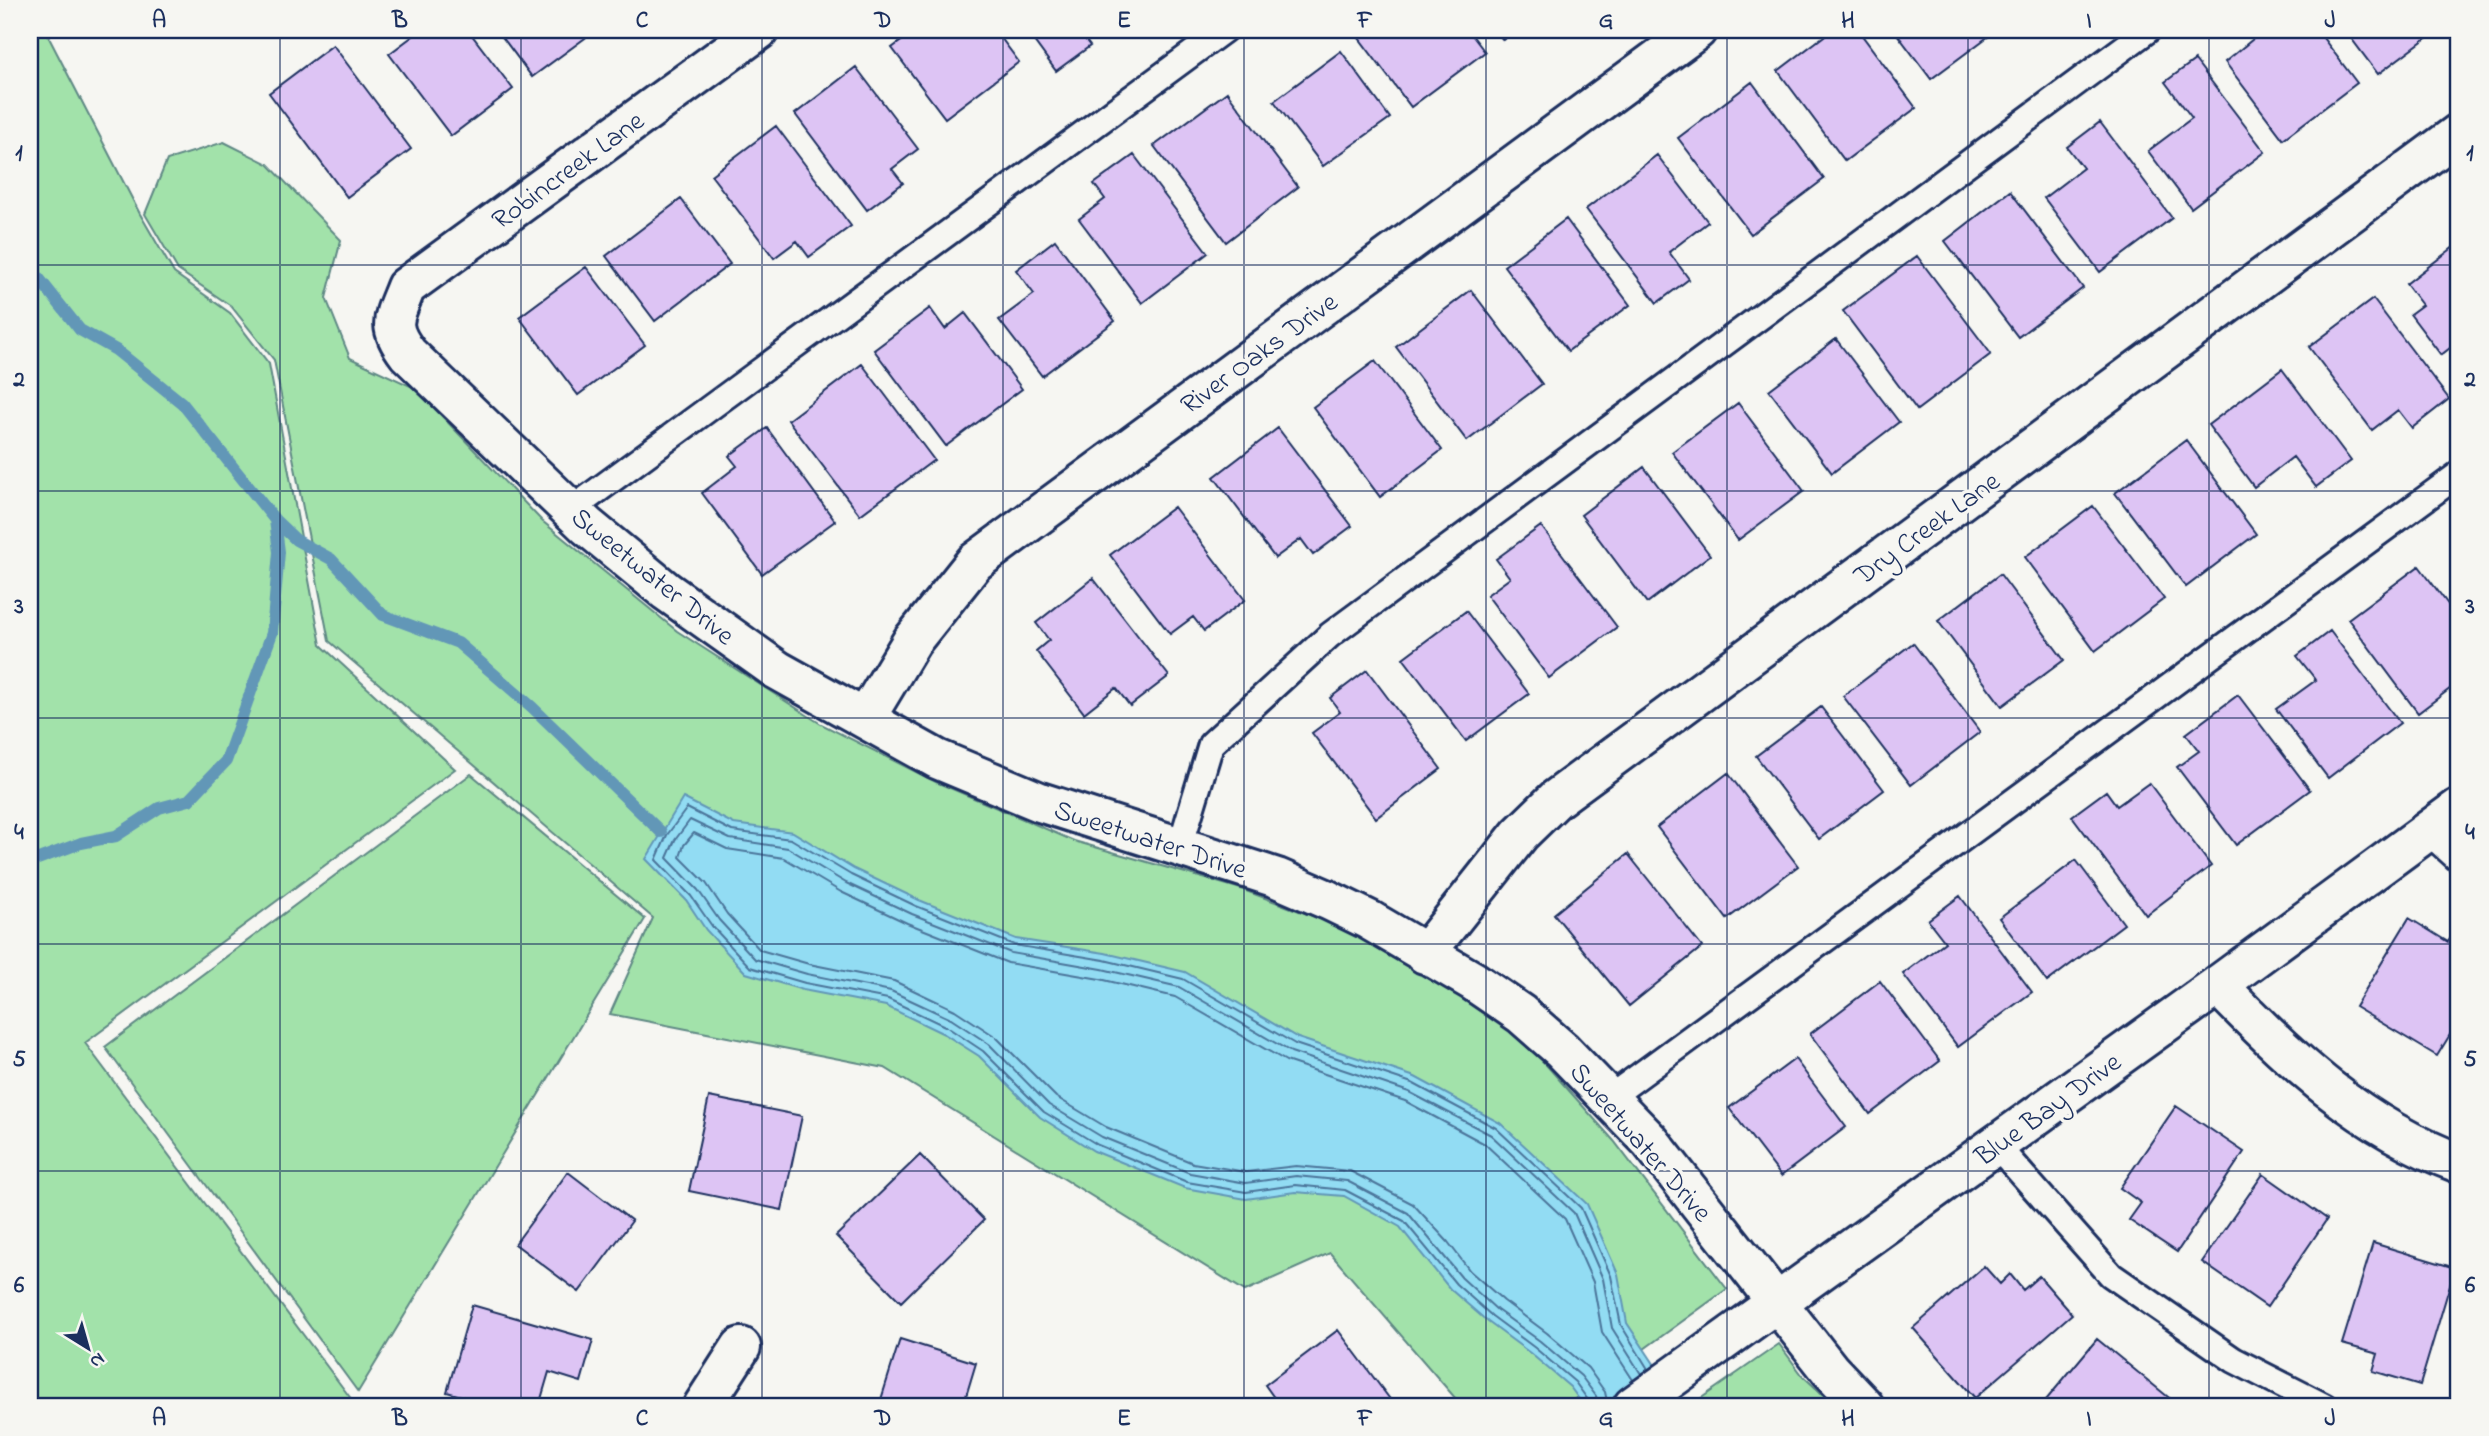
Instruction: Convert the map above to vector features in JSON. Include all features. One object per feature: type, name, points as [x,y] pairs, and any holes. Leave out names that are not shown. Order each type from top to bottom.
[{"type":"street","name":"Robincreek Lane","points":[[393,322],[405,287],[758,30]]},
{"type":"street","name":"River Oaks Drive","points":[[865,719],[912,642],[975,562],[1697,30]]},
{"type":"street","name":"Dry Creek Lane","points":[[1425,954],[1520,834],[1556,799],[2459,133]]},
{"type":"street","name":"Sweetwater Drive","points":[[393,322],[396,339],[408,354],[571,510],[666,591],[777,670],[937,759],[1040,802],[1277,878],[1328,900],[1369,920],[1473,981],[1521,1014],[1562,1049],[1650,1141],[1830,1370],[1864,1406]]},
{"type":"street","name":"Blue Bay Drive","points":[[1633,1406],[2218,985],[2459,807]]},
{"type":"street","points":[[2218,985],[2272,1041],[2319,1083],[2355,1110],[2402,1139],[2459,1163]]},
{"type":"street","points":[[703,1406],[741,1347]]},
{"type":"lane","points":[[571,510],[1224,30]]},
{"type":"lane","points":[[1180,847],[1211,744],[1330,635],[2148,30]]},
{"type":"lane","points":[[1609,1098],[2459,474]]},
{"type":"lane","points":[[2427,831],[2459,860]]},
{"type":"lane","points":[[1996,1145],[2111,1275],[2234,1360],[2324,1406]]},
{"type":"green space","points":[[30,30],[45,30],[140,214],[174,273],[230,313],[269,364],[321,645],[455,769],[85,1043],[354,1406],[30,1406]]},
{"type":"green space","points":[[224,142],[268,164],[341,240],[326,298],[350,358],[415,388],[542,521],[677,631],[821,724],[936,782],[1074,841],[1238,888],[1363,935],[1497,1010],[1614,1141],[1727,1289],[1565,1406],[1462,1406],[1330,1253],[1245,1291],[885,1068],[610,1014],[653,918],[329,641],[274,360],[231,306],[178,270],[145,214],[167,160]]},
{"type":"green space","points":[[471,774],[645,919],[358,1392],[105,1047]]},
{"type":"green space","points":[[1779,1344],[1803,1376],[1835,1406],[1690,1406]]},
{"type":"water","points":[[683,798],[734,824],[793,832],[854,869],[919,900],[1016,939],[1105,953],[1185,972],[1298,1038],[1415,1077],[1500,1123],[1587,1204],[1618,1274],[1627,1323],[1682,1406],[1584,1406],[1570,1387],[1450,1289],[1400,1227],[1344,1196],[1295,1192],[1246,1199],[1185,1188],[1094,1151],[1040,1117],[979,1056],[944,1034],[886,1006],[803,990],[746,973],[706,930],[686,900],[646,859]]},
{"type":"building","points":[[421,30],[468,30],[513,89],[451,136],[389,54]]},
{"type":"building","points":[[497,30],[596,30],[532,77]]},
{"type":"building","points":[[916,30],[995,30],[1019,62],[945,118],[892,48]]},
{"type":"building","points":[[1026,30],[1078,30],[1090,46],[1056,71]]},
{"type":"building","points":[[1353,30],[1468,30],[1485,52],[1411,107]]},
{"type":"building","points":[[1495,30],[1517,30],[1503,40]]},
{"type":"building","points":[[1832,30],[1858,30],[1916,108],[1845,161],[1778,71]]},
{"type":"building","points":[[1894,30],[1997,30],[1931,79]]},
{"type":"building","points":[[2264,30],[2317,30],[2357,83],[2283,139],[2225,62]]},
{"type":"building","points":[[2345,30],[2437,30],[2378,74]]},
{"type":"building","points":[[333,45],[411,149],[347,197],[269,93]]},
{"type":"building","points":[[1341,51],[1390,118],[1323,166],[1274,101]]},
{"type":"building","points":[[2195,60],[2265,152],[2191,208],[2148,151],[2192,118],[2165,82]]},
{"type":"building","points":[[856,67],[918,149],[892,169],[903,183],[867,210],[795,114]]},
{"type":"building","points":[[1752,82],[1824,179],[1751,234],[1678,138]]},
{"type":"building","points":[[1227,92],[1298,187],[1226,242],[1154,146]]},
{"type":"building","points":[[2100,122],[2172,218],[2100,272],[2044,198],[2083,168],[2067,147]]},
{"type":"building","points":[[776,126],[851,226],[809,257],[797,241],[774,258],[711,175]]},
{"type":"building","points":[[1134,155],[1208,253],[1142,303],[1079,219],[1105,199],[1094,184]]},
{"type":"building","points":[[1657,155],[1708,222],[1669,252],[1689,279],[1657,303],[1586,209]]},
{"type":"building","points":[[2010,191],[2083,288],[2018,337],[1945,241]]},
{"type":"building","points":[[681,199],[730,264],[655,321],[606,256]]},
{"type":"building","points":[[1566,219],[1630,305],[1568,351],[1504,266]]},
{"type":"building","points":[[1055,240],[1115,321],[1042,376],[999,320],[1034,294],[1016,270]]},
{"type":"building","points":[[2459,243],[2459,341],[2441,355],[2410,314],[2422,305],[2406,284]]},
{"type":"building","points":[[1917,256],[1991,354],[1917,410],[1843,311]]},
{"type":"building","points":[[586,267],[645,345],[578,395],[519,317]]},
{"type":"building","points":[[1471,290],[1542,384],[1467,441],[1396,347]]},
{"type":"building","points":[[2373,299],[2449,399],[2412,428],[2398,410],[2372,430],[2309,347]]},
{"type":"building","points":[[930,308],[945,329],[965,313],[1022,389],[946,446],[874,350]]},
{"type":"building","points":[[1836,339],[1899,422],[1832,473],[1769,390]]},
{"type":"building","points":[[1375,361],[1442,450],[1380,497],[1313,407]]},
{"type":"building","points":[[862,364],[934,460],[860,515],[788,420]]},
{"type":"building","points":[[2282,369],[2351,461],[2316,487],[2293,457],[2254,487],[2208,425]]},
{"type":"building","points":[[1738,403],[1804,491],[1738,540],[1672,452]]},
{"type":"building","points":[[767,428],[835,521],[762,574],[702,493],[737,466],[729,456]]},
{"type":"building","points":[[1278,428],[1352,526],[1313,555],[1301,539],[1275,558],[1214,477]]},
{"type":"building","points":[[2186,440],[2256,534],[2186,587],[2115,493]]},
{"type":"building","points":[[1644,467],[1710,555],[1647,603],[1581,515]]},
{"type":"building","points":[[2093,506],[2164,599],[2095,651],[2025,557]]},
{"type":"building","points":[[1174,507],[1245,600],[1204,631],[1193,617],[1170,634],[1110,555]]},
{"type":"building","points":[[1541,526],[1617,627],[1549,678],[1487,595],[1510,578],[1496,559]]},
{"type":"building","points":[[2419,566],[2459,619],[2459,682],[2418,713],[2348,619]]},
{"type":"building","points":[[2000,574],[2064,660],[2002,706],[1938,621]]},
{"type":"building","points":[[1093,578],[1169,676],[1130,706],[1116,688],[1084,713],[1036,651],[1049,640],[1036,623]]},
{"type":"building","points":[[1466,611],[1529,694],[1466,741],[1403,658]]},
{"type":"building","points":[[2330,631],[2400,723],[2328,778],[2276,709],[2316,680],[2297,656]]},
{"type":"building","points":[[1913,643],[1980,732],[1911,785],[1843,696]]},
{"type":"building","points":[[1367,670],[1441,769],[1376,818],[1312,733],[1340,712],[1330,698]]},
{"type":"building","points":[[2238,695],[2310,790],[2236,845],[2177,767],[2199,751],[2186,734]]},
{"type":"building","points":[[1821,707],[1884,790],[1819,839],[1756,756]]},
{"type":"building","points":[[1728,773],[1798,866],[1727,919],[1657,827]]},
{"type":"building","points":[[2149,783],[2211,866],[2146,915],[2072,816],[2106,791],[2117,806]]},
{"type":"building","points":[[1628,854],[1702,947],[1629,1006],[1554,914]]},
{"type":"building","points":[[2076,860],[2124,924],[2047,982],[1999,918]]},
{"type":"building","points":[[1960,896],[2032,992],[1958,1047],[1903,974],[1945,942],[1928,920]]},
{"type":"building","points":[[2409,918],[2448,942],[2457,928],[2459,929],[2459,1020],[2437,1056],[2355,1007]]},
{"type":"building","points":[[1880,981],[1940,1061],[1870,1114],[1810,1034]]},
{"type":"building","points":[[1795,1059],[1846,1127],[1781,1176],[1729,1108]]},
{"type":"building","points":[[709,1097],[802,1116],[782,1210],[689,1191]]},
{"type":"building","points":[[2176,1106],[2244,1152],[2177,1252],[2129,1220],[2141,1203],[2120,1188]]},
{"type":"building","points":[[920,1155],[984,1220],[901,1302],[836,1236]]},
{"type":"building","points":[[568,1172],[632,1221],[579,1292],[515,1244]]},
{"type":"building","points":[[2263,1174],[2327,1219],[2267,1307],[2202,1262]]},
{"type":"building","points":[[2373,1243],[2455,1268],[2420,1385],[2373,1371],[2378,1354],[2342,1344]]},
{"type":"building","points":[[1984,1266],[2000,1284],[2010,1274],[2023,1290],[2039,1276],[2072,1314],[1975,1398],[1913,1328]]},
{"type":"building","points":[[472,1305],[593,1340],[581,1382],[549,1372],[539,1406],[497,1406],[447,1392]]},
{"type":"building","points":[[1338,1330],[1395,1406],[1280,1406],[1265,1385]]},
{"type":"building","points":[[900,1339],[976,1363],[963,1406],[879,1406]]},
{"type":"building","points":[[2097,1339],[2173,1401],[2168,1406],[2041,1406]]},
{"type":"building","points":[[2459,1351],[2459,1394],[2452,1393]]},
{"type":"waterway","points":[[30,267],[80,330],[116,350],[182,403],[275,520],[279,552],[272,633],[226,761],[189,800],[159,808],[116,836],[81,843],[30,862]]},
{"type":"waterway","points":[[275,520],[296,540],[331,559],[383,615],[458,643],[532,707],[661,832]]}]
